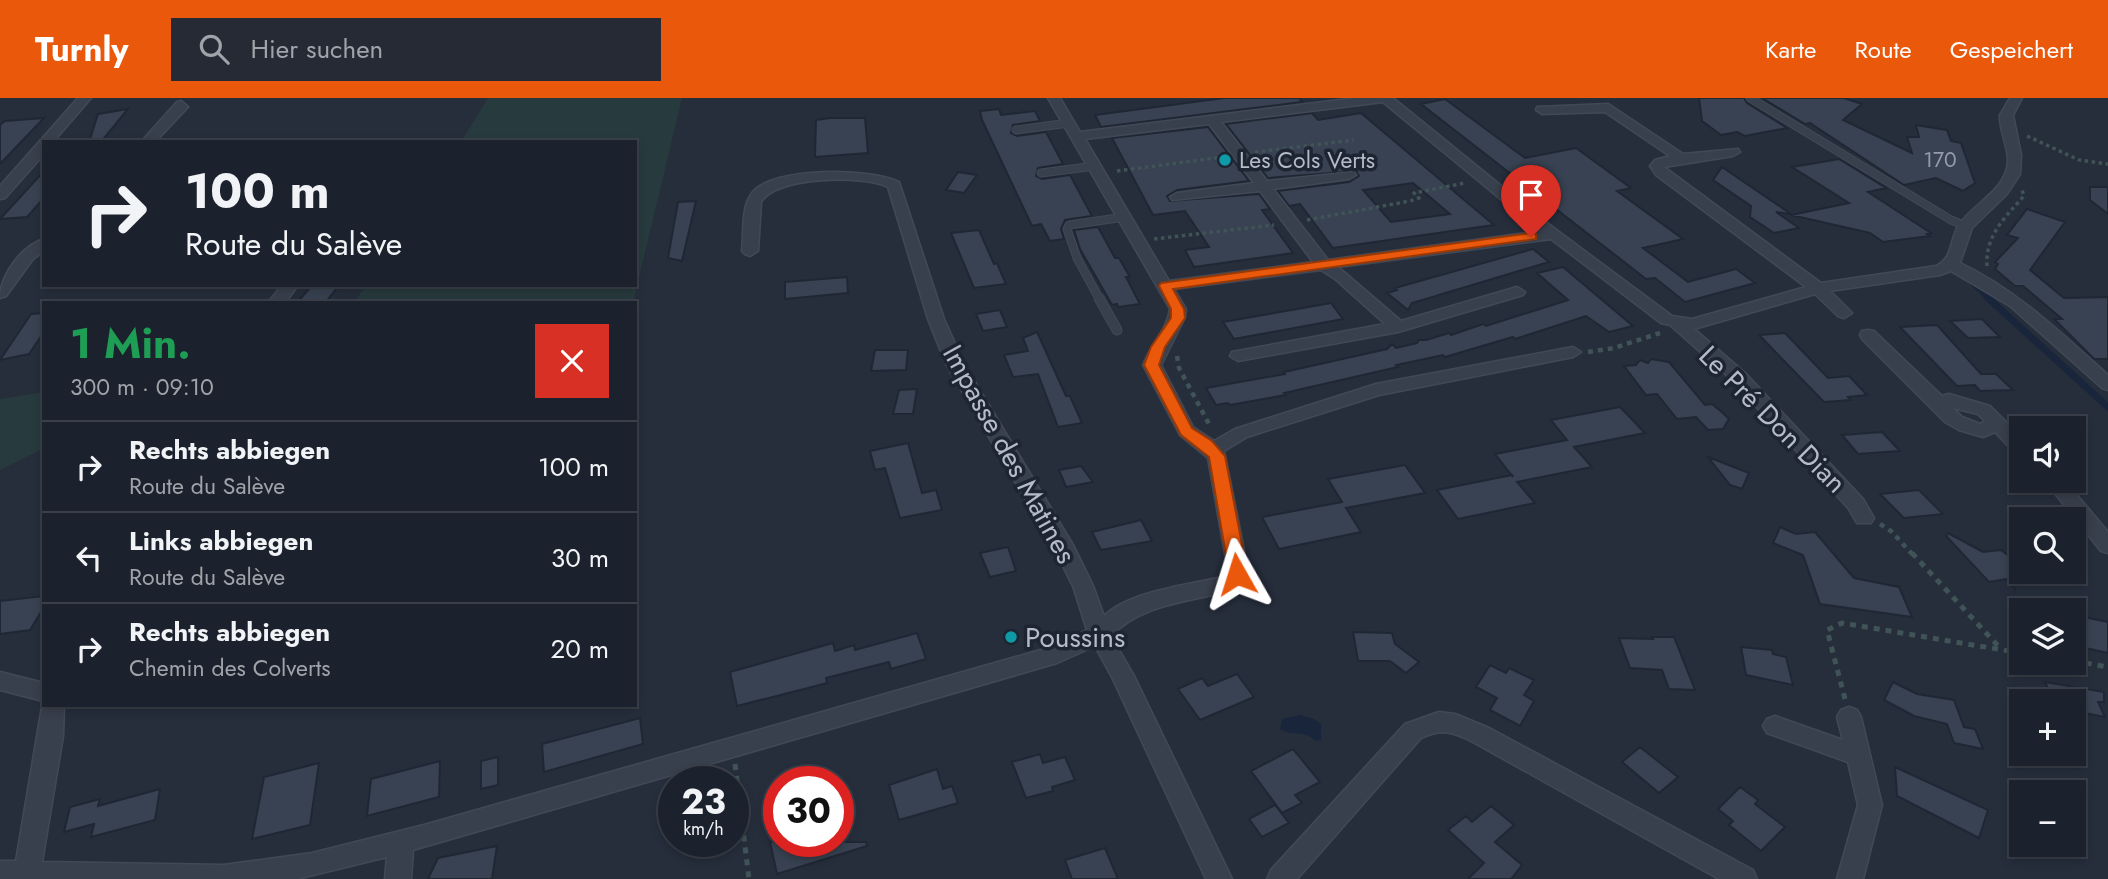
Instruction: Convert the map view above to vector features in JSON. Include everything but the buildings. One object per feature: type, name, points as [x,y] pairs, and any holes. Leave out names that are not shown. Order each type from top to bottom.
[{"type":"street","points":[[48,140],[85,98]]},
{"type":"street","points":[[0,873],[233,877],[276,875],[401,842],[1057,654],[1099,634],[1115,618],[1129,610],[1151,601],[1229,583],[1237,574],[1237,565],[1217,456],[1186,431],[1152,365],[1158,347],[1178,318],[1178,309],[1054,98]]},
{"type":"street","points":[[1073,130],[1212,119],[1386,98]]},
{"type":"street","name":"Le Pré Don Dian","points":[[1386,98],[1658,315],[1680,325],[1740,378],[1856,504],[1864,518]]},
{"type":"street","points":[[1680,325],[1693,324],[1818,288],[1940,270],[1952,265],[1957,258],[1960,239],[1966,226],[2002,188],[2013,172],[2015,159],[2006,120],[2008,106],[2016,98]]},
{"type":"street","points":[[149,140],[181,105]]},
{"type":"street","points":[[1542,110],[1608,108],[1676,154],[1678,159]]},
{"type":"street","points":[[1212,119],[1324,265],[1341,276],[1398,327]]},
{"type":"street","points":[[0,195],[42,146]]},
{"type":"street","points":[[1733,152],[1678,159],[1657,166],[1818,288],[1844,313]]},
{"type":"street","points":[[1177,197],[1349,175]]},
{"type":"street","name":"Impasse des Matines","points":[[750,251],[754,202],[757,194],[775,183],[866,177],[884,179],[894,184],[904,224],[955,364],[1063,545],[1083,586],[1099,634]]},
{"type":"street","points":[[1165,286],[1555,234]]},
{"type":"street","points":[[0,293],[29,256],[42,245]]},
{"type":"street","points":[[1952,265],[2005,293],[2108,384]]},
{"type":"street","points":[[278,301],[288,287]]},
{"type":"street","points":[[1238,356],[1398,327],[1517,292]]},
{"type":"street","points":[[1868,335],[1944,408],[1948,416],[1963,425],[1983,431],[1995,423],[2009,436]]},
{"type":"street","points":[[1212,450],[1241,433],[1376,390],[1573,352]]},
{"type":"street","points":[[2064,493],[2108,546]]},
{"type":"street","points":[[1099,634],[1123,676],[1219,879]]},
{"type":"street","points":[[0,681],[42,692]]},
{"type":"street","points":[[27,874],[51,736],[53,707]]},
{"type":"street","points":[[1849,717],[1870,804],[1850,879]]},
{"type":"street","points":[[1280,879],[1413,731],[1429,722],[1442,721],[1461,724],[1744,879]]},
{"type":"street","points":[[1775,726],[1859,756]]},
{"type":"street","points":[[398,879],[401,842]]},
{"type":"lane","points":[[1750,98],[1951,220],[1966,226]]},
{"type":"lane","points":[[1016,130],[1073,130]]},
{"type":"lane","points":[[1041,173],[1094,166]]},
{"type":"lane","points":[[1117,330],[1077,258],[1067,229],[1069,225],[1125,217]]},
{"type":"path","points":[[2006,120],[2022,128],[2027,135],[2079,160],[2108,163]]},
{"type":"path","points":[[1414,193],[1486,179]]},
{"type":"path","points":[[1573,352],[1609,350],[1618,344],[1680,325]]},
{"type":"path","points":[[1864,518],[1891,531],[2001,649]]},
{"type":"path","points":[[1849,717],[1827,630],[1842,623],[2009,651]]},
{"type":"path","points":[[2086,663],[2108,667]]},
{"type":"path","points":[[733,746],[749,879]]},
{"type":"shaded area","points":[[488,98],[682,98],[637,286],[637,140],[462,140]]},
{"type":"shaded area","points":[[365,287],[637,287],[633,301],[355,301]]},
{"type":"shaded area","points":[[42,392],[42,449],[0,470],[0,399]]},
{"type":"water","points":[[1300,715],[1321,724],[1321,740],[1316,741],[1306,735],[1280,729],[1282,719]]},
{"type":"waterway","points":[[1970,281],[1990,300]]},
{"type":"waterway","points":[[1988,298],[2108,407]]},
{"type":"place","name":"Les Cols Verts","points":[[1225,160]]},
{"type":"place","name":"Poussins","points":[[1011,637]]},
{"type":"route","points":[[1237,574],[1217,456],[1180,423],[1152,365],[1153,355],[1178,318],[1178,309],[1165,286],[1531,237]]}]
